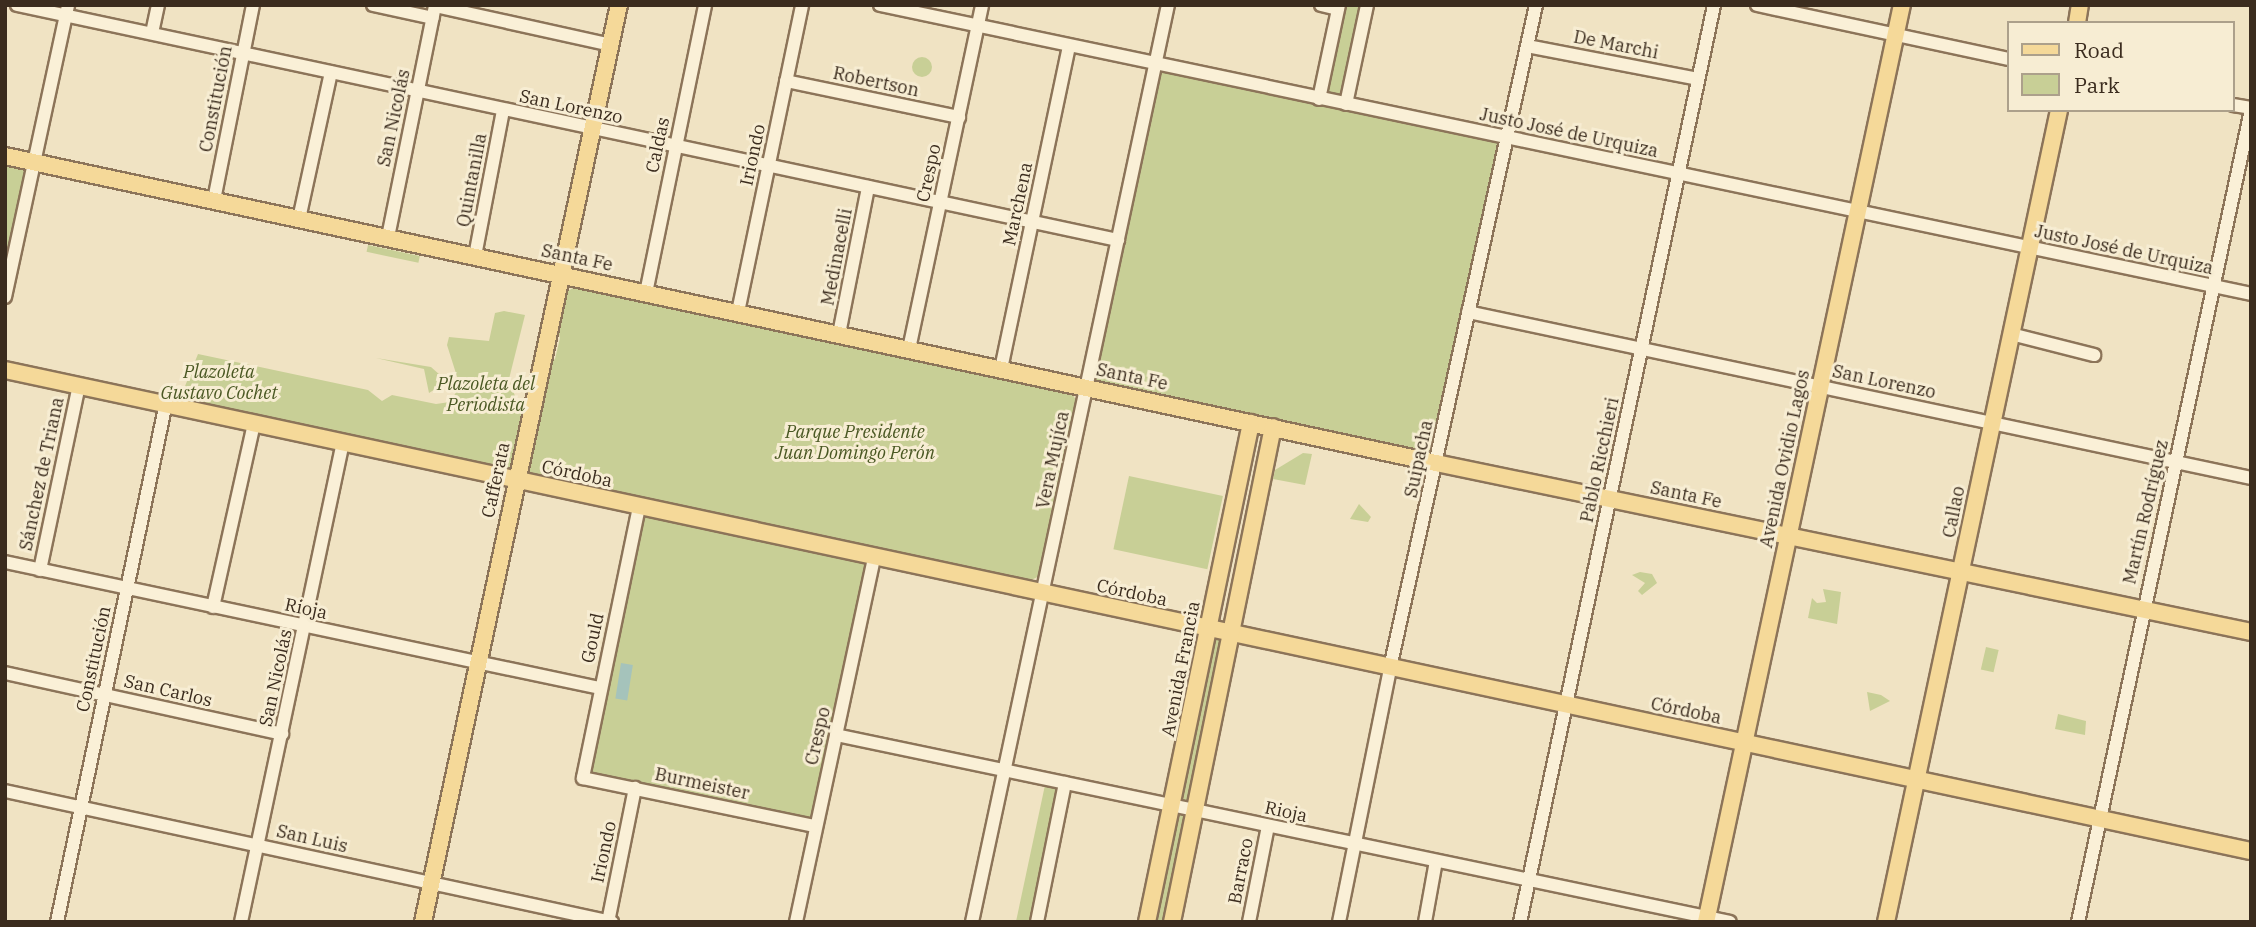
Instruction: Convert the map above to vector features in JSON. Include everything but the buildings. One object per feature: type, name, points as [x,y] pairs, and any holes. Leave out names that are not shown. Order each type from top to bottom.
[{"type":"main road","name":"Cafferata","points":[[423,922],[619,5]]},
{"type":"main road","name":"Avenida Ovidio Lagos","points":[[1707,919],[1902,5]]},
{"type":"main road","name":"Callao","points":[[1886,922],[2059,112]]},
{"type":"main road","name":"Santa Fe","points":[[5,156],[1436,463],[2251,632]]},
{"type":"main road","name":"Córdoba","points":[[5,370],[2251,851]]},
{"type":"main road","name":"Avenida Francia","points":[[1147,922],[1251,423]]},
{"type":"main road","points":[[1172,922],[1273,428]]},
{"type":"street","name":"San Lorenzo","points":[[17,5],[67,10],[152,33],[593,130],[1118,240]]},
{"type":"street","points":[[152,33],[158,5]]},
{"type":"street","name":"Constitución","points":[[214,200],[253,5]]},
{"type":"street","points":[[373,5],[435,10],[611,45]]},
{"type":"street","name":"Caldas","points":[[646,293],[705,5]]},
{"type":"street","name":"Iriondo","points":[[738,312],[802,5]]},
{"type":"street","name":"Justo José de Urquiza","points":[[880,5],[2251,294]]},
{"type":"street","name":"Crespo","points":[[909,349],[982,5]]},
{"type":"street","name":"Vera Mujíca","points":[[972,922],[1168,5]]},
{"type":"street","points":[[1319,99],[1338,7],[1321,5]]},
{"type":"street","points":[[1346,104],[1367,5]]},
{"type":"street","name":"Suipacha","points":[[1339,922],[1390,668],[1536,5]]},
{"type":"street","name":"Pablo Ricchieri","points":[[1520,922],[1714,5]]},
{"type":"street","points":[[1757,5],[2008,59]]},
{"type":"street","points":[[5,297],[67,10]]},
{"type":"street","name":"San Nicolás","points":[[388,237],[435,10]]},
{"type":"street","name":"Marchena","points":[[1001,369],[1069,46]]},
{"type":"street","name":"De Marchi","points":[[1527,46],[1698,79]]},
{"type":"street","points":[[299,219],[331,72]]},
{"type":"street","name":"Robertson","points":[[786,81],[959,117]]},
{"type":"street","name":"Martín Rodríguez","points":[[2078,922],[2141,610],[2251,109]]},
{"type":"street","name":"Quintanilla","points":[[475,256],[503,110]]},
{"type":"street","name":"Medinacelli","points":[[839,334],[868,187]]},
{"type":"street","name":"San Lorenzo","points":[[1468,312],[2251,478]]},
{"type":"street","points":[[2011,334],[2094,355]]},
{"type":"street","name":"Sánchez de Triana","points":[[40,570],[79,385]]},
{"type":"street","name":"Constitución","points":[[57,922],[166,403]]},
{"type":"street","points":[[213,607],[254,423]]},
{"type":"street","name":"San Nicolás","points":[[241,922],[343,442]]},
{"type":"street","name":"Gould","points":[[583,778],[639,507]]},
{"type":"street","name":"Crespo","points":[[796,922],[874,557]]},
{"type":"street","name":"Rioja","points":[[5,562],[600,688]]},
{"type":"street","name":"San Carlos","points":[[5,673],[282,734]]},
{"type":"street","name":"Rioja","points":[[836,735],[1730,922]]},
{"type":"street","name":"Burmeister","points":[[583,778],[815,826]]},
{"type":"street","points":[[1037,922],[1065,783]]},
{"type":"street","name":"Iriondo","points":[[609,921],[635,788]]},
{"type":"street","name":"San Luis","points":[[5,791],[609,921]]},
{"type":"street","name":"Barraco","points":[[1249,922],[1268,827]]},
{"type":"street","points":[[1425,922],[1436,861]]},
{"type":"green space","points":[[1339,5],[1367,5],[1347,104],[1506,138],[1436,463],[1086,387],[1155,64],[1319,98]]},
{"type":"green space","points":[[922,57],[929,60],[932,67],[929,74],[922,77],[915,74],[912,67],[915,60]]},
{"type":"green space","points":[[5,156],[35,162],[5,297]]},
{"type":"green space","points":[[368,245],[420,256],[418,263],[367,252]]},
{"type":"green space","name":"Parque Presidente Juan Domingo Perón","points":[[576,286],[1069,389],[1076,400],[1042,575],[1029,581],[531,474],[527,469],[546,367],[555,359],[560,338],[556,323],[565,293]]},
{"type":"green space","name":"Plazoleta Gustavo Cochet","points":[[504,311],[525,315],[509,379],[522,416],[509,470],[179,401],[198,354],[368,390],[382,401],[392,395],[436,404],[450,402],[460,386],[447,345],[449,337],[489,341],[495,313]]},
{"type":"green space","points":[[376,358],[431,367],[440,375],[440,386],[429,393],[424,369]]},
{"type":"green space","points":[[1303,453],[1312,454],[1305,485],[1273,479],[1275,470]]},
{"type":"green space","points":[[1129,476],[1223,496],[1207,569],[1113,549]]},
{"type":"green space","points":[[1359,504],[1371,517],[1368,522],[1350,519]]},
{"type":"green space","points":[[639,507],[874,557],[816,828],[581,778]]},
{"type":"green space","points":[[1640,572],[1652,574],[1657,583],[1642,595],[1638,591],[1645,583],[1632,575]]},
{"type":"green space","points":[[1823,589],[1841,592],[1837,624],[1808,618],[1812,598],[1817,603],[1826,602]]},
{"type":"green space","points":[[1209,629],[1231,633],[1180,922],[1157,922]]},
{"type":"green space","points":[[1986,647],[1999,650],[1993,672],[1981,669]]},
{"type":"green space","points":[[1867,692],[1881,695],[1890,701],[1870,711]]},
{"type":"green space","points":[[2058,714],[2086,721],[2085,735],[2055,729]]},
{"type":"green space","points":[[1045,785],[1059,788],[1030,922],[1016,922]]},
{"type":"water","points":[[621,663],[633,665],[627,700],[615,699]]},
{"type":"park label","name":"Plazoleta del Periodista","points":[[486,395]]}]
